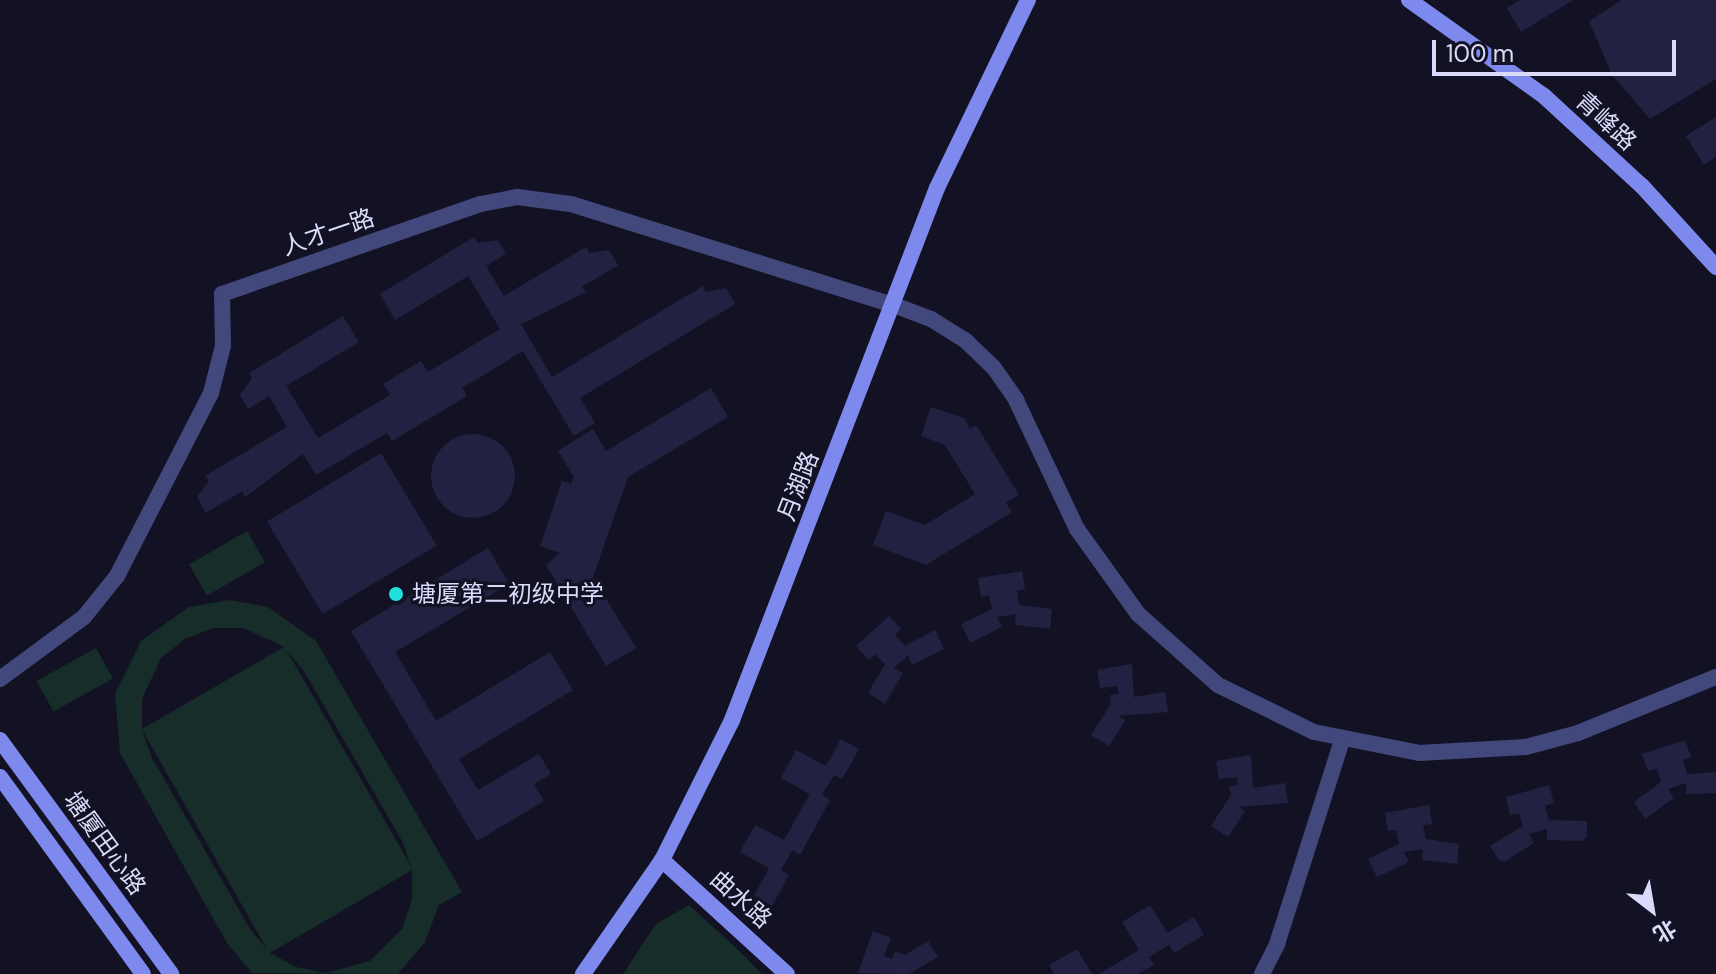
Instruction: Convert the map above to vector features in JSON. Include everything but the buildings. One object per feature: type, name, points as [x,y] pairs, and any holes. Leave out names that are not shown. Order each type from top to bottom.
[{"type":"street","name":"月湖路","points":[[583,974],[662,860],[753,672],[943,175],[1028,0]]},
{"type":"street","name":"青峰路","points":[[1409,0],[1544,96],[1642,186],[1716,267]]},
{"type":"street","name":"人才一路","points":[[0,679],[84,617],[117,576],[211,393],[223,346],[222,294],[481,204],[517,197],[571,204],[894,305]]},
{"type":"street","points":[[894,305],[943,326],[994,368],[1016,400],[1077,529],[1138,614],[1176,652],[1264,711],[1342,740],[1419,753],[1526,747],[1578,733],[1716,677]]},
{"type":"street","name":"塘厦田心路","points":[[0,740],[171,974]]},
{"type":"street","points":[[1262,974],[1277,944],[1342,740]]},
{"type":"street","name":"塘厦田心路","points":[[0,777],[143,974]]},
{"type":"street","name":"曲水路","points":[[662,860],[787,974]]},
{"type":"green space","points":[[247,531],[265,562],[207,596],[189,564]]},
{"type":"green space","points":[[229,600],[268,607],[316,641],[462,892],[439,905],[425,942],[398,974],[252,973],[227,943],[120,753],[115,694],[141,641],[189,607]],"holes":[[[213,628],[244,628],[284,647],[142,729],[142,699],[161,658],[185,639]],[[287,651],[304,671],[402,841],[411,866]],[[143,733],[267,949],[250,929],[152,758]],[[412,870],[412,900],[402,929],[370,961],[326,973],[296,967],[270,953]]]},
{"type":"green space","points":[[96,648],[113,679],[53,712],[37,681]]},
{"type":"green space","points":[[689,905],[762,974],[623,974],[656,924]]},
{"type":"place","name":"塘厦第二初级中学","points":[[396,594]]}]
